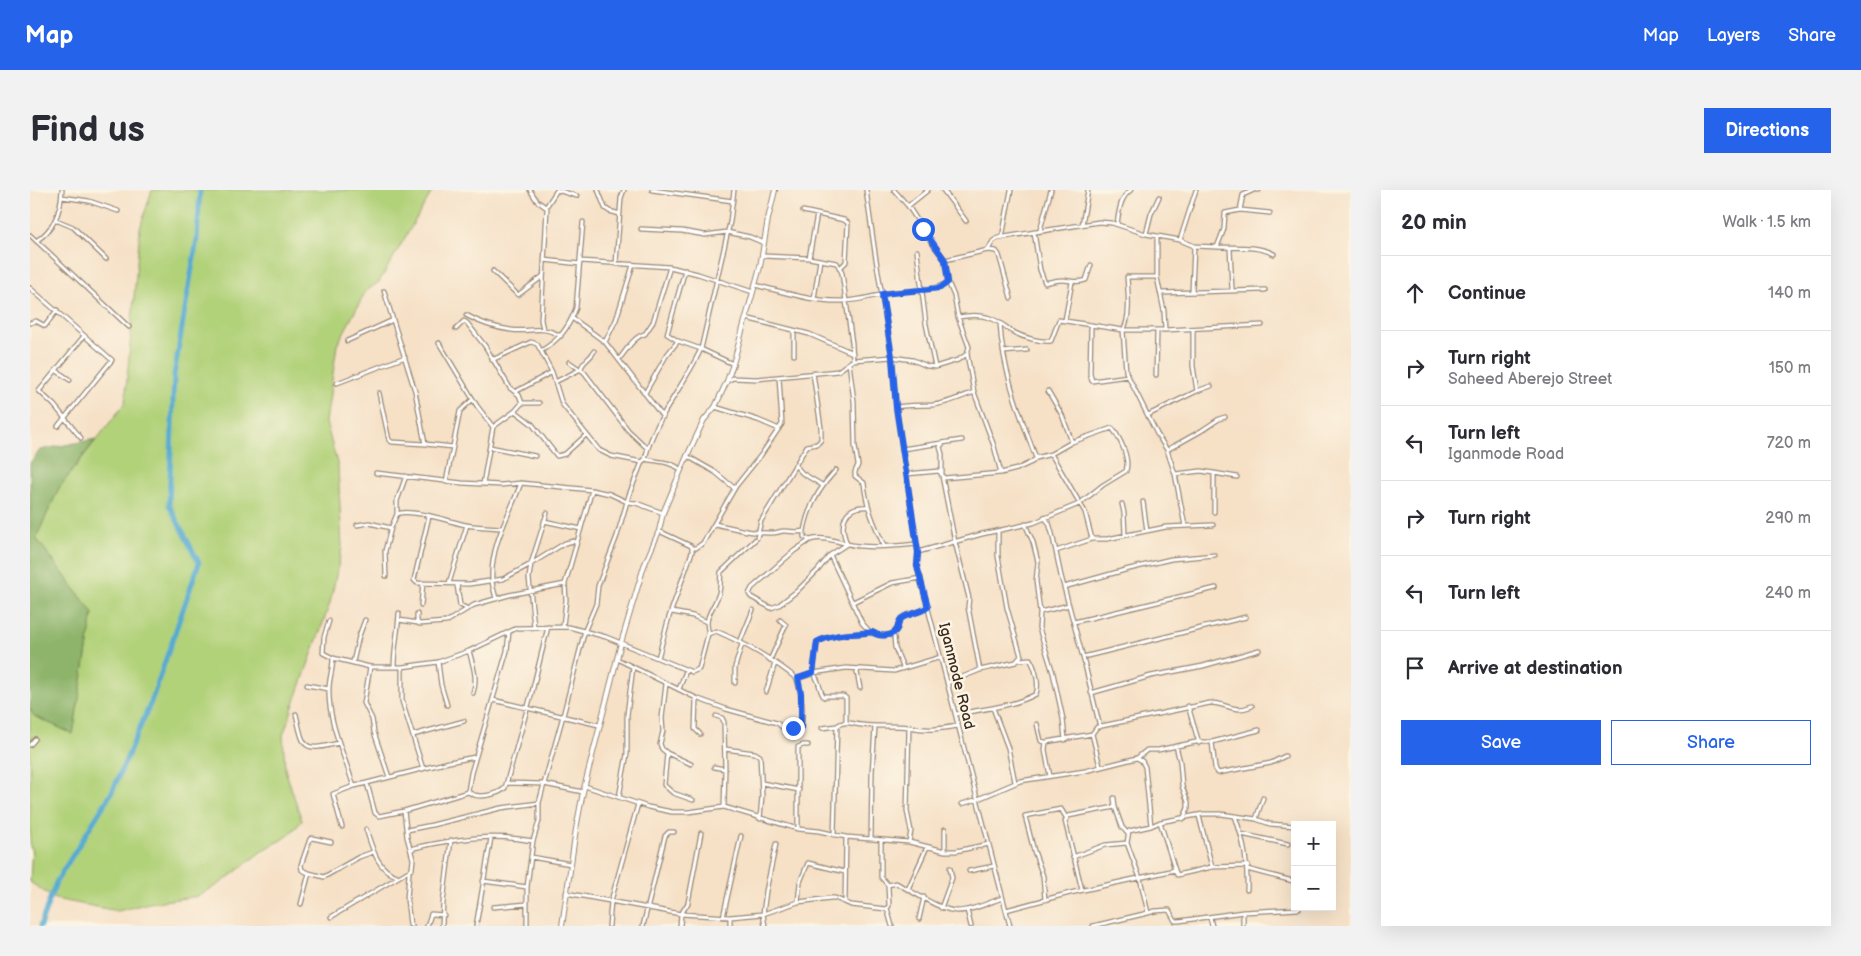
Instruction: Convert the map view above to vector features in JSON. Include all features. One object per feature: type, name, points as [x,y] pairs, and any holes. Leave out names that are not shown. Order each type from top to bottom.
[{"type":"street","points":[[36,241],[48,231],[56,220],[62,198],[62,190]]},
{"type":"street","points":[[530,190],[537,201],[546,207]]},
{"type":"street","points":[[542,328],[546,207],[557,190],[577,196]]},
{"type":"street","points":[[598,190],[605,208],[620,214]]},
{"type":"street","points":[[616,264],[624,190]]},
{"type":"street","points":[[652,190],[733,201]]},
{"type":"street","points":[[527,926],[528,887],[533,841],[539,821],[539,803],[585,630],[596,604],[598,586],[627,502],[657,425],[701,349],[727,232],[734,190]]},
{"type":"street","points":[[562,926],[583,792],[616,659],[644,566],[659,531],[663,513],[687,456],[704,420],[715,407],[733,364],[763,256],[768,219],[775,190]]},
{"type":"street","name":"Iganmode Road","points":[[866,190],[874,253],[892,357],[896,407],[918,552],[917,566],[1010,926]]},
{"type":"street","points":[[894,190],[908,206],[945,260],[948,282],[969,347],[967,354],[974,392],[994,446],[1001,473]]},
{"type":"street","points":[[908,206],[928,190]]},
{"type":"street","points":[[943,190],[966,221]]},
{"type":"street","points":[[1002,238],[1011,190]]},
{"type":"street","points":[[1040,230],[1051,190]]},
{"type":"street","points":[[1082,225],[1088,190]]},
{"type":"street","points":[[1117,224],[1125,194],[1131,190]]},
{"type":"street","points":[[1180,240],[1196,190]]},
{"type":"street","points":[[1240,210],[1243,195],[1257,190]]},
{"type":"street","points":[[1146,234],[1151,214],[1159,197]]},
{"type":"street","points":[[62,198],[89,201],[118,211]]},
{"type":"street","points":[[1217,247],[1224,229],[1225,213],[1240,210],[1270,213]]},
{"type":"street","points":[[803,211],[844,220],[848,223],[846,262],[840,268]]},
{"type":"street","points":[[809,258],[817,214]]},
{"type":"street","points":[[56,220],[73,227],[106,259]]},
{"type":"street","points":[[542,352],[558,341],[576,308],[582,222]]},
{"type":"street","points":[[988,250],[995,239],[1040,230],[1099,222],[1117,224],[1146,234],[1180,240],[1194,246],[1230,248],[1240,246],[1267,250],[1274,254]]},
{"type":"street","points":[[641,229],[705,234],[727,232],[750,237],[765,243]]},
{"type":"street","points":[[1034,232],[1040,270],[1045,283],[1063,280],[1072,282],[1086,280],[1091,265]]},
{"type":"street","points":[[30,236],[129,327]]},
{"type":"street","points":[[1158,236],[1157,277],[1161,293],[1165,330]]},
{"type":"street","points":[[1192,292],[1194,246]]},
{"type":"street","points":[[1230,248],[1232,289]]},
{"type":"street","points":[[945,260],[988,250],[996,251],[1000,254],[1010,298]]},
{"type":"street","points":[[918,251],[926,324],[935,367]]},
{"type":"street","points":[[763,256],[809,258],[844,264]]},
{"type":"street","points":[[544,260],[670,267],[753,292]]},
{"type":"street","points":[[814,300],[820,260]]},
{"type":"street","points":[[837,263],[840,268],[846,301],[853,360]]},
{"type":"street","points":[[605,342],[616,320],[633,265]]},
{"type":"street","points":[[619,359],[637,337],[645,334],[653,322],[670,267]]},
{"type":"street","points":[[685,270],[667,334],[733,364]]},
{"type":"street","points":[[493,271],[518,295],[543,276]]},
{"type":"street","points":[[1157,277],[1128,277],[1128,314],[1126,326],[1123,330],[1124,360],[1128,376],[1167,450],[1175,474],[1185,526]]},
{"type":"street","points":[[755,285],[814,300],[846,301],[882,294],[940,288],[948,282]]},
{"type":"street","points":[[1065,320],[1072,282]]},
{"type":"street","points":[[30,288],[112,360],[58,426]]},
{"type":"street","points":[[1161,293],[1232,289],[1265,290]]},
{"type":"street","points":[[384,290],[418,405],[425,444]]},
{"type":"street","points":[[30,323],[36,321],[45,326],[57,310]]},
{"type":"street","points":[[466,315],[481,323],[511,330],[527,331],[542,328],[552,330],[561,336]]},
{"type":"street","points":[[958,317],[978,315],[988,317],[1000,322],[1014,333],[1046,341],[1052,341],[1059,320],[1123,330],[1157,331],[1262,325]]},
{"type":"street","points":[[572,318],[605,342],[663,417]]},
{"type":"street","points":[[746,318],[809,334],[853,353]]},
{"type":"street","points":[[347,341],[393,320]]},
{"type":"street","points":[[456,329],[464,321],[466,322],[485,346],[510,388],[519,396],[522,403]]},
{"type":"street","points":[[1000,322],[1003,352],[1012,389],[1036,458]]},
{"type":"street","points":[[1091,326],[1090,374],[1092,381],[1128,376]]},
{"type":"street","points":[[1193,329],[1197,391]]},
{"type":"street","points":[[794,331],[794,355]]},
{"type":"street","points":[[1156,375],[1157,331]]},
{"type":"street","points":[[81,438],[66,418],[39,392],[84,336]]},
{"type":"street","points":[[645,393],[666,356],[678,340]]},
{"type":"street","points":[[492,360],[531,342],[537,344],[552,372],[562,404],[603,453],[675,465],[681,470]]},
{"type":"street","points":[[439,343],[473,399],[493,427],[483,484]]},
{"type":"street","points":[[1003,352],[1028,350]]},
{"type":"street","points":[[555,382],[581,369],[583,363],[594,352]]},
{"type":"street","points":[[727,381],[733,378],[746,380],[838,370],[853,360],[892,357],[913,360],[935,367],[958,360],[967,354]]},
{"type":"street","points":[[337,383],[405,357]]},
{"type":"street","points":[[569,362],[584,372],[628,430],[648,448]]},
{"type":"street","points":[[849,363],[854,401],[855,446],[858,465],[855,476],[864,483],[868,507],[884,546]]},
{"type":"street","points":[[57,371],[70,380]]},
{"type":"street","points":[[515,392],[552,372]]},
{"type":"street","points":[[329,621],[324,637],[323,654],[370,667],[402,667],[438,662],[469,651],[517,628],[563,626],[585,630],[658,658],[686,671],[694,672],[698,669],[709,633],[707,622],[719,594],[721,572],[757,538],[761,520],[807,446],[816,444],[821,438],[813,373]]},
{"type":"street","points":[[659,531],[692,548],[700,546],[715,524],[734,489],[782,424],[779,377]]},
{"type":"street","points":[[1148,415],[1211,386]]},
{"type":"street","points":[[1048,391],[1062,415],[1072,442]]},
{"type":"street","points":[[896,407],[916,404],[933,405],[974,392]]},
{"type":"street","points":[[379,393],[389,440],[392,442],[453,447]]},
{"type":"street","points":[[446,482],[460,411],[473,399]]},
{"type":"street","points":[[493,427],[515,411],[522,403],[539,403]]},
{"type":"street","points":[[715,407],[758,420],[779,429]]},
{"type":"street","points":[[515,411],[535,428],[556,456],[564,454],[586,435]]},
{"type":"street","points":[[1167,450],[1225,417]]},
{"type":"street","points":[[906,474],[940,471],[944,478],[1001,473],[1017,469],[1036,458],[1051,454],[1072,442],[1112,428],[1121,442],[1128,466],[1126,471],[1080,504],[1025,524],[918,552]]},
{"type":"street","points":[[902,449],[962,440]]},
{"type":"street","points":[[944,442],[940,447],[942,454],[942,476],[955,542],[969,598],[968,607],[980,670]]},
{"type":"street","points":[[490,447],[535,456]]},
{"type":"street","points":[[1051,454],[1085,512],[1092,539]]},
{"type":"street","points":[[687,456],[715,472],[734,489]]},
{"type":"street","points":[[796,465],[802,474],[822,485]]},
{"type":"street","points":[[810,540],[804,536],[806,515],[822,485],[836,470]]},
{"type":"street","points":[[1175,474],[1201,471],[1237,477]]},
{"type":"street","points":[[376,473],[446,482],[501,485],[521,483],[592,490],[610,494],[627,502],[636,503],[663,513]]},
{"type":"street","points":[[1214,473],[1214,512]]},
{"type":"street","points":[[386,576],[385,550],[397,514],[397,501],[406,476]]},
{"type":"street","points":[[496,599],[492,581],[493,561],[502,528],[513,506],[521,483]]},
{"type":"street","points":[[563,626],[566,600],[565,584],[592,490]]},
{"type":"street","points":[[1142,502],[1147,531]]},
{"type":"street","points":[[1122,504],[1125,535]]},
{"type":"street","points":[[847,544],[843,522],[848,512],[859,506],[868,507]]},
{"type":"street","points":[[534,627],[529,591],[531,564],[547,513]]},
{"type":"street","points":[[397,514],[429,516],[467,525],[502,528]]},
{"type":"street","points":[[429,516],[414,580],[417,583],[449,583],[457,585],[492,581],[503,578],[531,564],[565,543],[574,541],[577,543]]},
{"type":"street","points":[[1044,517],[1049,523],[1100,727]]},
{"type":"street","points":[[544,521],[581,529]]},
{"type":"street","points":[[357,525],[369,524],[391,528]]},
{"type":"street","points":[[715,524],[741,530],[774,534],[784,531],[797,533],[804,531]]},
{"type":"street","points":[[1025,524],[1033,542],[1038,562],[1036,581],[1040,612],[1039,628],[1063,719],[1064,740]]},
{"type":"street","points":[[449,583],[467,525]]},
{"type":"street","points":[[1056,551],[1092,539],[1107,539],[1166,527],[1213,525]]},
{"type":"street","points":[[998,531],[998,556],[1004,592],[1020,651],[1020,660]]},
{"type":"street","points":[[847,544],[830,555],[798,591],[780,605],[771,608],[749,594],[752,588],[794,551],[810,540],[819,537],[860,546],[916,544]]},
{"type":"street","points":[[658,658],[692,548]]},
{"type":"street","points":[[830,555],[862,623],[871,633]]},
{"type":"street","points":[[1064,587],[1171,559],[1215,555]]},
{"type":"street","points":[[853,602],[892,583],[921,578]]},
{"type":"street","points":[[421,605],[422,583]]},
{"type":"street","points":[[398,620],[422,624],[446,622],[466,608],[529,591],[565,584]]},
{"type":"street","points":[[457,585],[460,606],[466,608]]},
{"type":"street","points":[[1074,622],[1216,588]]},
{"type":"street","points":[[1040,612],[1069,605]]},
{"type":"street","points":[[846,722],[846,698],[843,696],[824,697],[819,680],[813,673],[814,656],[818,642],[838,635],[862,632],[883,635],[891,634],[896,630],[898,623],[903,618],[920,613],[928,607]]},
{"type":"street","points":[[735,683],[735,667],[741,643],[753,610]]},
{"type":"street","points":[[672,612],[693,616],[707,622]]},
{"type":"street","points":[[394,667],[394,645],[399,613]]},
{"type":"street","points":[[417,614],[418,623]]},
{"type":"street","points":[[1083,657],[1246,617]]},
{"type":"street","points":[[353,662],[365,620]]},
{"type":"street","points":[[770,660],[786,625],[780,620]]},
{"type":"street","points":[[367,784],[376,814],[379,816],[404,811],[468,792],[477,796],[499,792],[505,788],[528,708],[548,627]]},
{"type":"street","points":[[468,792],[475,757],[493,700],[510,631]]},
{"type":"street","points":[[616,659],[696,698],[726,709],[777,723],[783,728],[800,728],[802,712],[798,678],[775,662],[741,643],[716,631],[709,633]]},
{"type":"street","points":[[891,634],[894,637],[895,648],[903,667]]},
{"type":"street","points":[[1091,693],[1151,676],[1203,666],[1259,650]]},
{"type":"street","points":[[469,651],[476,685],[473,693]]},
{"type":"street","points":[[798,678],[813,673],[846,668],[894,671],[941,657]]},
{"type":"street","points":[[333,658],[328,689],[331,709],[339,743],[355,786]]},
{"type":"street","points":[[947,683],[980,670],[1020,660],[1030,659],[1032,663],[1038,688],[1036,694],[1022,701],[956,714]]},
{"type":"street","points":[[438,662],[446,705]]},
{"type":"street","points":[[766,692],[775,662]]},
{"type":"street","points":[[370,667],[364,703],[372,720],[376,739],[389,777]]},
{"type":"street","points":[[402,667],[402,701],[423,769]]},
{"type":"street","points":[[620,796],[627,754],[627,715],[633,667]]},
{"type":"street","points":[[859,670],[857,672],[860,688]]},
{"type":"street","points":[[679,689],[686,671]]},
{"type":"street","points":[[666,684],[662,718],[663,731],[660,744],[667,753],[692,764]]},
{"type":"street","points":[[307,685],[328,689]]},
{"type":"street","points":[[696,698],[695,729],[700,734]]},
{"type":"street","points":[[493,700],[599,725]]},
{"type":"street","points":[[1037,724],[1042,741],[1046,742],[1092,734],[1100,727],[1188,706],[1218,703],[1231,710],[1246,709],[1252,706]]},
{"type":"street","points":[[1188,706],[1199,743]]},
{"type":"street","points":[[993,708],[1008,748],[1015,782]]},
{"type":"street","points":[[296,714],[303,742],[306,746],[315,748],[339,743]]},
{"type":"street","points":[[716,716],[723,720],[725,749],[724,807]]},
{"type":"street","points":[[413,735],[464,721]]},
{"type":"street","points":[[822,728],[837,726],[846,722],[875,727],[909,727],[934,730],[958,726]]},
{"type":"street","points":[[834,835],[837,726]]},
{"type":"street","points":[[871,838],[872,765],[875,727]]},
{"type":"street","points":[[909,727],[907,811],[911,831],[909,842]]},
{"type":"street","points":[[962,804],[978,799],[1015,782],[1050,777],[1137,758],[1147,750],[1212,742],[1259,730]]},
{"type":"street","points":[[1092,734],[1100,766]]},
{"type":"street","points":[[30,745],[35,739]]},
{"type":"street","points":[[1046,742],[1050,777]]},
{"type":"street","points":[[1212,742],[1215,768],[1218,773],[1271,763],[1286,756]]},
{"type":"street","points":[[798,829],[798,747],[808,745]]},
{"type":"street","points":[[1176,746],[1180,762],[1182,786],[1188,802],[1188,808],[1183,819]]},
{"type":"street","points":[[725,749],[758,754],[761,760],[762,783],[760,819]]},
{"type":"street","points":[[667,753],[665,786],[673,793],[693,800]]},
{"type":"street","points":[[342,827],[333,794],[389,777],[475,757]]},
{"type":"street","points":[[1137,758],[1142,761],[1145,767],[1151,826]]},
{"type":"street","points":[[714,767],[725,769]]},
{"type":"street","points":[[506,783],[528,782],[583,792]]},
{"type":"street","points":[[762,783],[798,790]]},
{"type":"street","points":[[585,786],[620,796],[638,804],[679,812],[724,807],[798,829],[846,837],[909,842],[945,851],[956,851],[989,844]]},
{"type":"street","points":[[1114,798],[1122,827],[1128,834]]},
{"type":"street","points":[[1256,819],[1262,798]]},
{"type":"street","points":[[407,830],[501,808],[539,803]]},
{"type":"street","points":[[609,926],[611,901],[638,804]]},
{"type":"street","points":[[1082,890],[1065,821],[1071,815],[1115,807]]},
{"type":"street","points":[[1045,900],[1043,876],[1025,816],[1061,810],[1067,819]]},
{"type":"street","points":[[404,811],[413,865],[409,872],[407,904],[410,926],[412,926]]},
{"type":"street","points":[[1148,913],[1140,878],[1127,842],[1128,834],[1132,829],[1203,814],[1221,814],[1256,819],[1270,824],[1291,826]]},
{"type":"street","points":[[1199,816],[1212,867]]},
{"type":"street","points":[[1235,816],[1248,868],[1247,890]]},
{"type":"street","points":[[1160,822],[1177,875],[1212,867],[1248,868],[1291,880]]},
{"type":"street","points":[[366,829],[373,852],[388,871],[398,876]]},
{"type":"street","points":[[945,829],[945,851]]},
{"type":"street","points":[[643,926],[666,836],[669,832],[674,832]]},
{"type":"street","points":[[680,926],[681,914],[688,903],[701,833]]},
{"type":"street","points":[[1241,834],[1288,844]]},
{"type":"street","points":[[723,916],[741,836]]},
{"type":"street","points":[[845,902],[846,837]]},
{"type":"street","points":[[411,851],[414,848],[451,840],[491,838],[533,841]]},
{"type":"street","points":[[476,926],[491,838]]},
{"type":"street","points":[[331,842],[310,839],[301,865],[302,870],[324,877],[359,857],[373,852]]},
{"type":"street","points":[[442,926],[451,840]]},
{"type":"street","points":[[880,840],[882,877],[888,885],[887,908],[892,926]]},
{"type":"street","points":[[1073,857],[1105,845],[1127,842]]},
{"type":"street","points":[[765,926],[763,914],[766,891],[776,844]]},
{"type":"street","points":[[908,889],[927,847]]},
{"type":"street","points":[[531,857],[571,864]]},
{"type":"street","points":[[798,902],[800,882],[808,863],[845,872]]},
{"type":"street","points":[[970,872],[994,866]]},
{"type":"street","points":[[942,908],[952,878],[950,868]]},
{"type":"street","points":[[1006,910],[1082,890],[1175,870]]},
{"type":"street","points":[[331,917],[398,876],[409,872]]},
{"type":"street","points":[[302,904],[309,873]]},
{"type":"street","points":[[483,880],[528,887]]},
{"type":"street","points":[[888,885],[896,884],[942,908],[954,911],[967,910],[1002,898]]},
{"type":"street","points":[[566,893],[681,914],[730,917],[763,914],[798,902],[835,898],[883,910],[887,908]]},
{"type":"street","points":[[919,919],[924,897]]},
{"type":"street","points":[[493,907],[527,904]]},
{"type":"street","points":[[1093,926],[1156,911],[1169,910],[1175,921],[1179,921],[1243,912],[1291,909]]},
{"type":"street","points":[[967,910],[971,926]]},
{"type":"street","points":[[1243,912],[1243,926]]},
{"type":"street","points":[[426,926],[430,914],[444,915]]},
{"type":"street","points":[[1210,916],[1212,926]]},
{"type":"street","points":[[730,917],[730,926]]},
{"type":"green space","points":[[152,190],[433,190],[379,282],[366,291],[337,345],[326,422],[338,467],[342,548],[330,603],[283,735],[285,769],[302,821],[288,836],[262,851],[221,883],[199,896],[149,903],[118,911],[55,899],[30,882],[32,848],[30,848],[30,708],[34,716],[73,734],[93,613],[36,538],[59,488],[125,403],[140,228]]},
{"type":"green space","points":[[96,439],[59,488],[36,538],[93,613],[73,734],[34,716],[30,708],[30,463],[40,450]]},
{"type":"waterway","points":[[40,926],[56,882],[112,792],[151,702],[199,563],[169,505],[174,375],[197,239],[200,190]]},
{"type":"route","points":[[793,728],[801,727],[802,706],[798,678],[813,673],[817,642],[838,635],[862,632],[883,635],[891,634],[898,627],[900,620],[920,613],[928,607],[917,566],[918,552],[896,407],[892,357],[882,294],[940,288],[948,282],[945,260],[923,229]]}]
